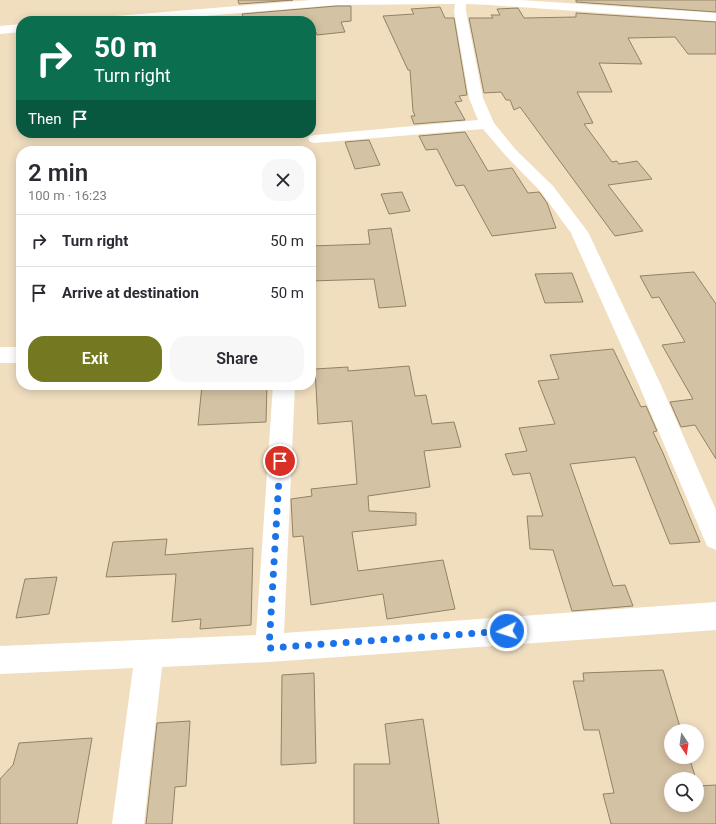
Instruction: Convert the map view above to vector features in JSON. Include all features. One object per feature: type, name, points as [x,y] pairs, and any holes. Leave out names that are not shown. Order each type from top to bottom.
[{"type":"street","points":[[166,16],[354,1],[415,0],[485,2],[716,17]]},
{"type":"street","points":[[461,2],[460,11],[476,98],[487,124],[511,153],[547,189],[580,232],[649,383],[716,538]]},
{"type":"street","points":[[0,30],[16,28]]},
{"type":"street","points":[[315,139],[487,124]]},
{"type":"street","points":[[0,355],[16,355]]},
{"type":"street","points":[[269,648],[284,390]]},
{"type":"street","points":[[0,660],[269,648],[715,618]]},
{"type":"street","points":[[128,824],[149,653]]},
{"type":"building","points":[[238,0],[293,0],[239,4]]},
{"type":"building","points":[[576,0],[716,0],[716,12],[576,2]]},
{"type":"building","points":[[351,6],[351,21],[341,22],[345,32],[317,35],[316,16],[243,16],[242,14]]},
{"type":"building","points":[[440,7],[445,18],[454,18],[467,95],[459,96],[462,101],[455,102],[465,120],[414,124],[411,116],[415,116],[413,111],[410,70],[408,70],[383,16],[414,14],[411,9]]},
{"type":"building","points":[[518,8],[524,18],[576,17],[576,13],[716,22],[716,54],[688,54],[675,37],[628,38],[642,64],[599,63],[612,92],[577,92],[593,123],[584,124],[612,162],[617,161],[619,164],[637,161],[652,179],[608,185],[643,231],[615,236],[520,107],[514,110],[510,100],[506,100],[501,92],[484,93],[469,18],[493,18],[491,15],[500,15],[497,9]]},
{"type":"building","points":[[465,132],[488,171],[512,168],[528,193],[540,193],[547,203],[556,228],[492,236],[464,185],[456,186],[437,149],[426,150],[419,136]]},
{"type":"building","points":[[369,140],[380,165],[355,169],[345,142]]},
{"type":"building","points":[[402,192],[410,211],[389,214],[381,194]]},
{"type":"building","points":[[391,228],[406,306],[379,308],[374,279],[316,281],[316,246],[370,244],[368,230]]},
{"type":"building","points":[[694,272],[716,304],[716,459],[695,425],[681,427],[670,402],[693,399],[662,345],[685,342],[659,297],[652,298],[640,276]]},
{"type":"building","points":[[572,273],[583,302],[545,303],[535,274]]},
{"type":"building","points":[[613,349],[641,407],[646,406],[657,431],[653,432],[700,542],[670,544],[635,457],[570,464],[613,586],[625,585],[633,606],[572,611],[553,550],[530,549],[527,516],[543,516],[530,473],[513,475],[505,454],[527,451],[519,428],[555,424],[538,381],[559,379],[550,355]]},
{"type":"building","points":[[409,366],[415,396],[426,395],[432,424],[454,422],[461,447],[424,451],[430,487],[368,496],[369,511],[416,513],[416,525],[352,532],[358,571],[443,560],[455,609],[387,619],[383,594],[311,605],[303,536],[293,537],[291,499],[312,496],[311,489],[357,484],[352,421],[318,424],[316,369],[348,367],[348,371]]},
{"type":"building","points":[[202,390],[267,390],[266,422],[198,425]]},
{"type":"building","points":[[167,539],[165,555],[253,548],[251,625],[200,629],[201,619],[172,622],[176,574],[106,577],[113,542]]},
{"type":"building","points":[[57,577],[49,614],[16,618],[25,579]]},
{"type":"building","points":[[663,670],[679,724],[664,724],[664,764],[691,764],[694,772],[664,772],[664,812],[704,812],[704,786],[716,785],[716,824],[611,824],[603,794],[614,793],[599,730],[584,730],[573,681],[584,681],[583,673]]},
{"type":"building","points":[[314,673],[316,763],[281,765],[282,675]]},
{"type":"building","points":[[423,719],[439,824],[354,824],[354,764],[390,764],[385,724]]},
{"type":"building","points":[[190,721],[186,786],[175,787],[172,824],[146,824],[157,723]]},
{"type":"building","points":[[92,738],[77,824],[0,824],[0,779],[13,765],[19,743]]},
{"type":"route","points":[[280,461],[269,648],[507,631]]}]
